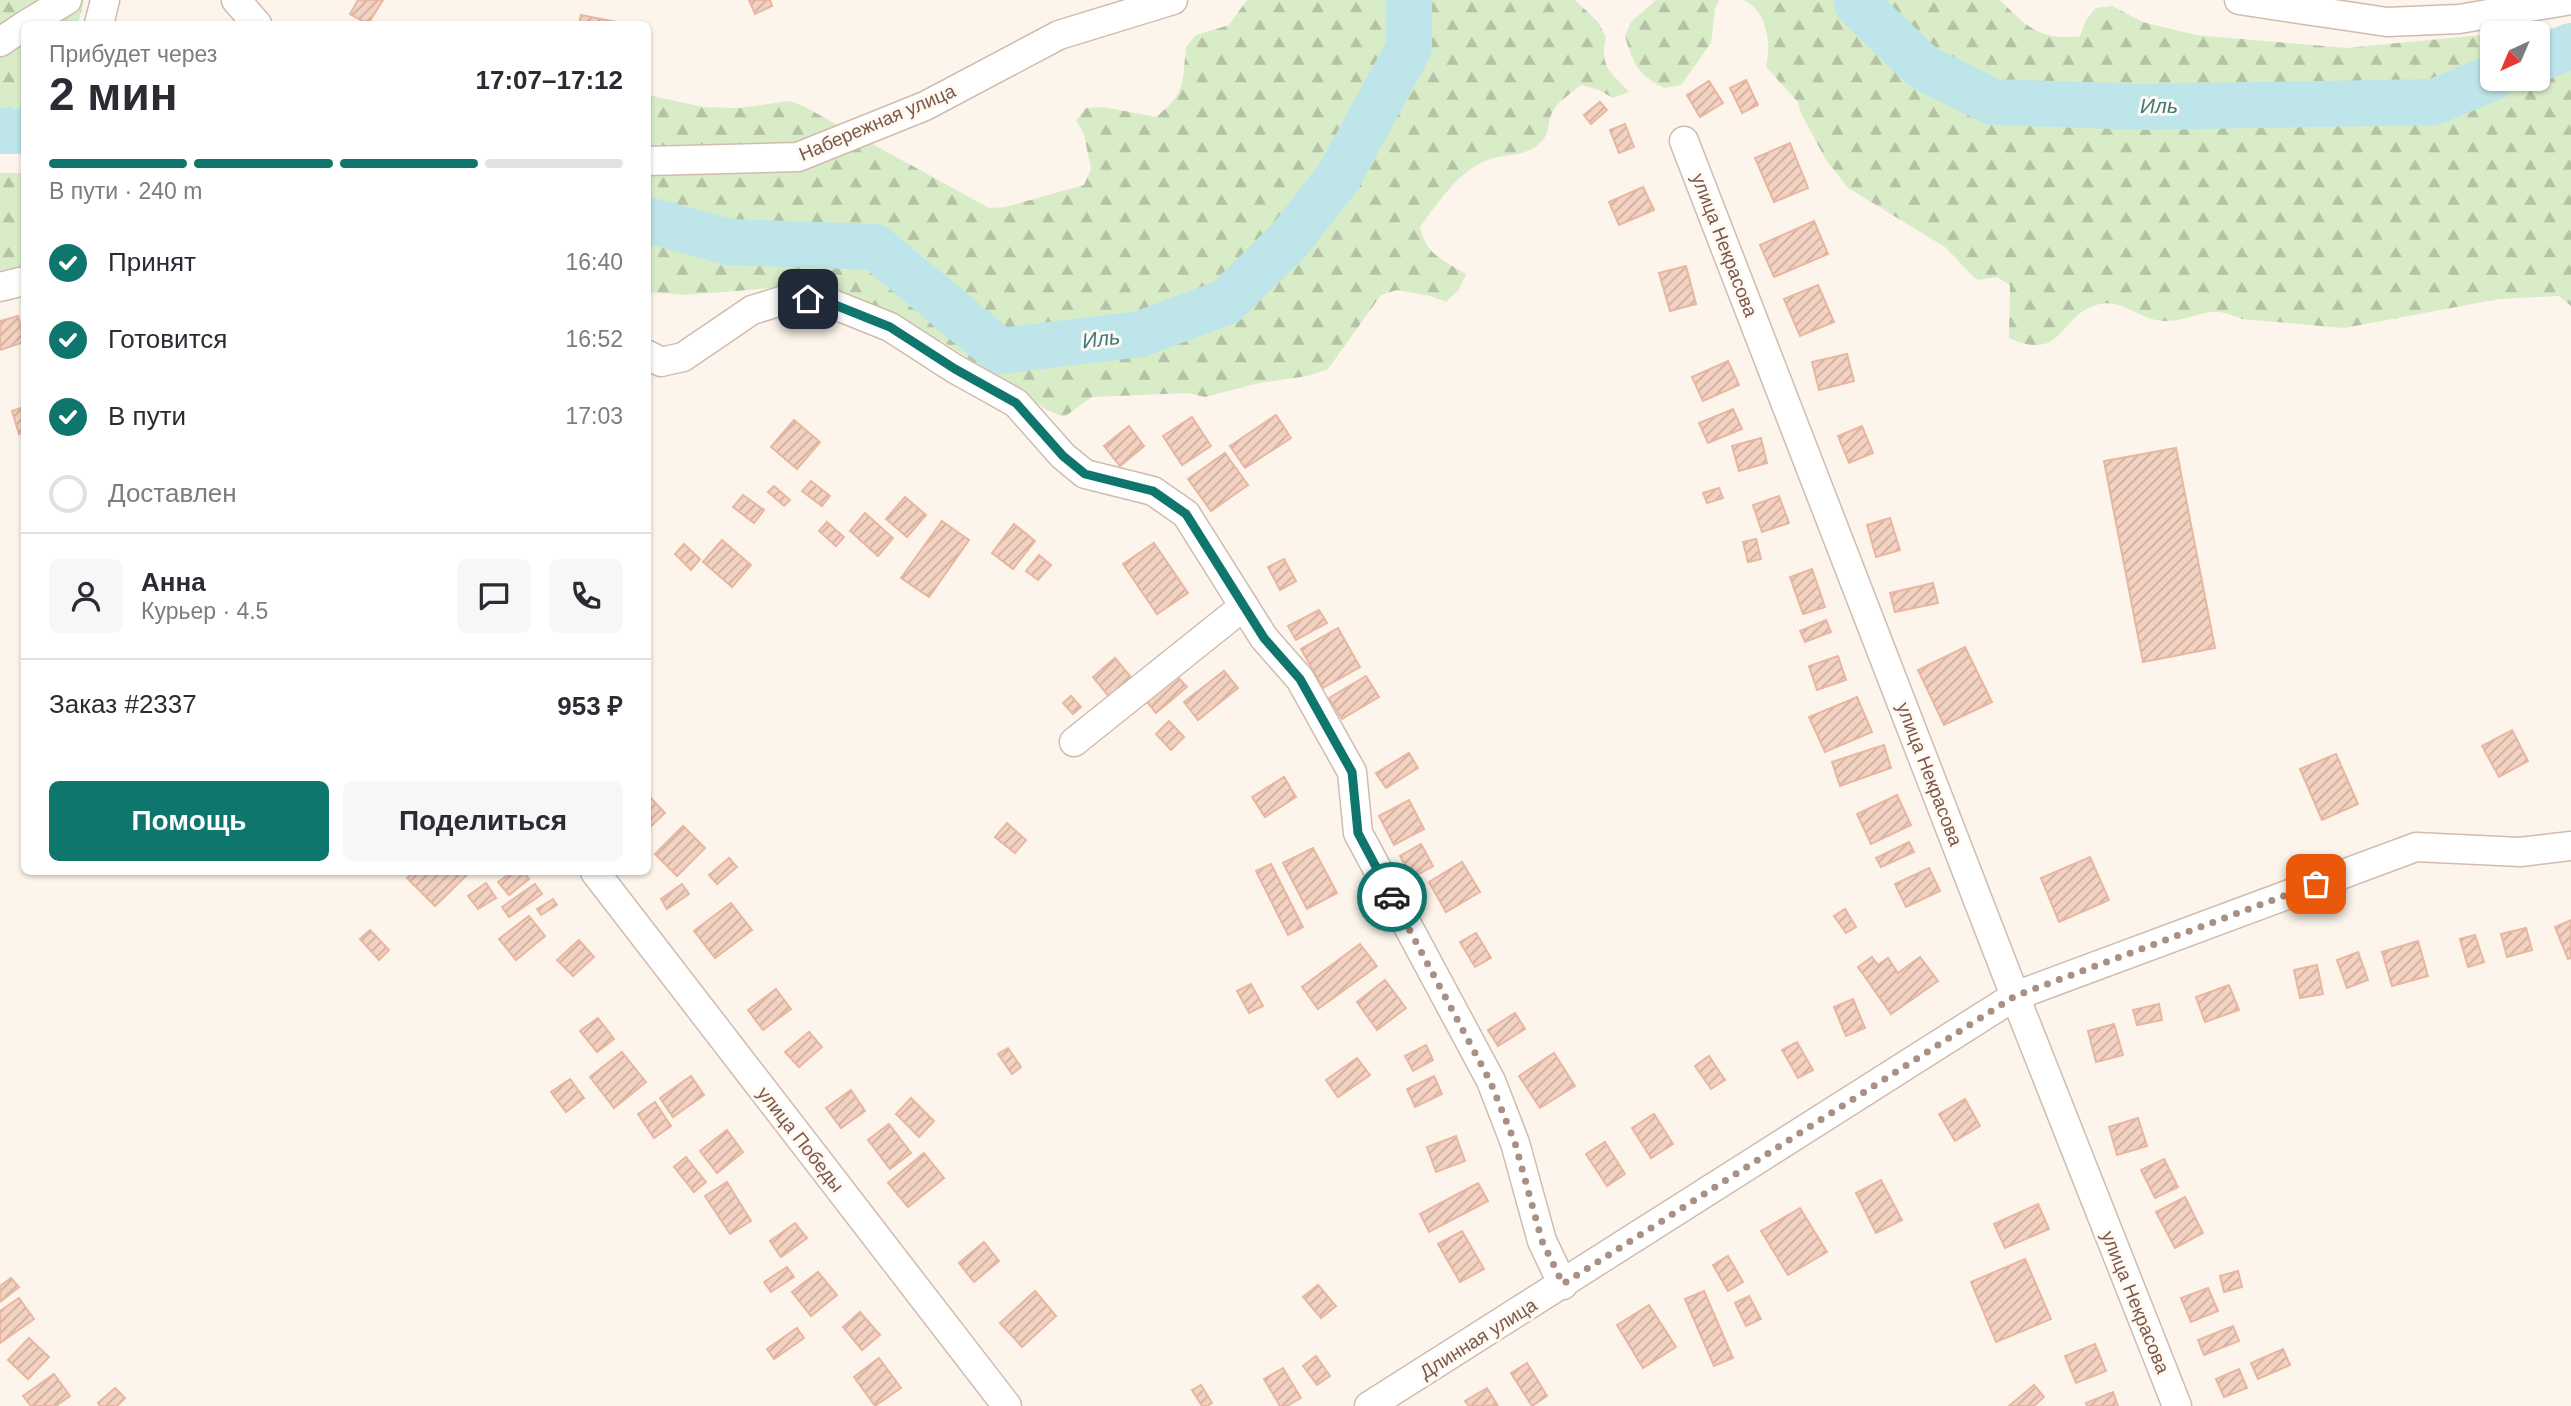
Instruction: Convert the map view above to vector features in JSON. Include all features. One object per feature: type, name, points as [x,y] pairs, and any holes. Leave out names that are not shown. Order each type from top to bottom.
[{"type":"street","points":[[33,21],[67,0]]},
{"type":"street","points":[[100,21],[105,0]]},
{"type":"street","points":[[236,0],[254,21]]},
{"type":"street","name":"Набережная улица","points":[[651,161],[798,157],[925,106],[1059,35],[1173,0]]},
{"type":"street","points":[[2239,0],[2387,22],[2459,19],[2571,0]]},
{"type":"street","points":[[0,42],[21,28]]},
{"type":"street","name":"улица Некрасова","points":[[1684,141],[2177,1406]]},
{"type":"street","points":[[0,287],[21,282]]},
{"type":"street","points":[[651,357],[661,362],[683,357],[752,310],[791,298],[825,301],[890,327],[955,369],[1016,403],[1063,456],[1085,474],[1153,491],[1186,514],[1264,638],[1300,679],[1352,772],[1358,833],[1490,1081],[1515,1143],[1542,1241],[1563,1284]]},
{"type":"street","points":[[1074,742],[1244,606]]},
{"type":"street","name":"Длинная улица","points":[[1369,1406],[2015,996],[2416,847],[2520,852],[2571,846]]},
{"type":"street","name":"улица Победы","points":[[597,875],[1007,1406]]},
{"type":"green space","points":[[0,0],[84,0],[79,21],[21,21],[21,111],[0,115]]},
{"type":"green space","points":[[1247,0],[1575,0],[1598,22],[1606,37],[1605,62],[1629,92],[1613,98],[1599,90],[1581,85],[1555,107],[1546,136],[1539,144],[1521,153],[1494,158],[1467,172],[1420,227],[1431,251],[1466,274],[1459,290],[1446,302],[1397,290],[1381,295],[1328,369],[1308,376],[1259,383],[1205,397],[1188,393],[1092,397],[1064,417],[1047,410],[943,342],[810,285],[684,295],[651,292],[651,96],[703,107],[739,108],[790,101],[989,208],[1005,207],[1084,185],[1091,169],[1084,134],[1076,120],[1086,108],[1103,107],[1156,117],[1173,101],[1181,86],[1186,47],[1196,35],[1229,25]]},
{"type":"green space","points":[[1656,0],[1719,0],[1715,9],[1711,43],[1681,85],[1664,88],[1642,73],[1634,61],[1625,36],[1631,22]]},
{"type":"green space","points":[[1743,0],[2000,0],[2035,30],[2066,37],[2080,36],[2086,20],[2096,8],[2112,6],[2143,22],[2196,35],[2346,48],[2480,35],[2480,91],[2550,91],[2550,29],[2571,24],[2571,306],[2559,296],[2499,299],[2344,328],[2242,319],[2218,312],[2164,321],[2105,303],[2096,305],[2074,318],[2051,341],[2040,345],[2009,338],[2010,285],[1997,277],[1978,280],[1945,247],[1848,188],[1826,160],[1797,101],[1766,67],[1766,29],[1758,11]]},
{"type":"green space","points":[[0,173],[21,173],[21,270],[0,273]]},
{"type":"building","points":[[358,0],[383,0],[370,21],[363,21],[350,14]]},
{"type":"building","points":[[749,0],[770,0],[772,6],[755,14]]},
{"type":"building","points":[[581,15],[612,21],[580,21]]},
{"type":"building","points":[[1746,80],[1758,105],[1742,113],[1730,88]]},
{"type":"building","points":[[1709,81],[1723,103],[1700,117],[1687,95]]},
{"type":"building","points":[[1600,102],[1607,110],[1591,124],[1584,115]]},
{"type":"building","points":[[1625,124],[1634,147],[1619,153],[1610,130]]},
{"type":"building","points":[[1790,143],[1808,188],[1774,202],[1755,158]]},
{"type":"building","points":[[1643,187],[1654,210],[1619,225],[1609,202]]},
{"type":"building","points":[[1814,221],[1828,254],[1774,277],[1760,245]]},
{"type":"building","points":[[1686,266],[1696,304],[1670,311],[1659,273]]},
{"type":"building","points":[[1818,285],[1834,322],[1800,336],[1784,299]]},
{"type":"building","points":[[18,316],[21,343],[0,350],[0,321]]},
{"type":"building","points":[[1847,354],[1854,381],[1819,390],[1812,362]]},
{"type":"building","points":[[1728,361],[1739,385],[1703,401],[1692,377]]},
{"type":"building","points":[[21,408],[21,434],[19,434],[12,411]]},
{"type":"building","points":[[1733,409],[1742,429],[1708,443],[1699,423]]},
{"type":"building","points":[[1276,415],[1291,438],[1245,468],[1230,446]]},
{"type":"building","points":[[1192,417],[1211,446],[1182,465],[1163,436]]},
{"type":"building","points":[[794,420],[820,442],[797,469],[771,447]]},
{"type":"building","points":[[1129,426],[1144,446],[1120,466],[1104,446]]},
{"type":"building","points":[[1862,426],[1873,453],[1849,463],[1838,436]]},
{"type":"building","points":[[1761,438],[1767,463],[1739,471],[1732,446]]},
{"type":"building","points":[[2176,448],[2215,648],[2143,662],[2104,461]]},
{"type":"building","points":[[1225,453],[1248,485],[1211,511],[1188,479]]},
{"type":"building","points":[[811,481],[830,496],[822,506],[802,491]]},
{"type":"building","points":[[774,486],[790,500],[784,506],[768,492]]},
{"type":"building","points":[[1719,488],[1723,498],[1707,503],[1703,493]]},
{"type":"building","points":[[743,495],[764,510],[754,523],[733,507]]},
{"type":"building","points":[[1779,496],[1789,523],[1762,532],[1753,505]]},
{"type":"building","points":[[905,497],[926,515],[907,537],[886,519]]},
{"type":"building","points":[[865,513],[893,538],[878,556],[850,531]]},
{"type":"building","points":[[1890,518],[1900,550],[1876,557],[1867,525]]},
{"type":"building","points":[[942,521],[969,540],[929,597],[901,578]]},
{"type":"building","points":[[827,522],[844,537],[836,546],[819,531]]},
{"type":"building","points":[[1014,524],[1035,541],[1013,569],[992,553]]},
{"type":"building","points":[[1756,539],[1761,559],[1748,562],[1743,542]]},
{"type":"building","points":[[722,540],[751,565],[732,587],[703,562]]},
{"type":"building","points":[[1154,543],[1188,593],[1157,614],[1123,564]]},
{"type":"building","points":[[684,544],[700,559],[691,570],[675,554]]},
{"type":"building","points":[[1039,555],[1051,565],[1038,580],[1026,571]]},
{"type":"building","points":[[1284,559],[1296,581],[1280,590],[1268,567]]},
{"type":"building","points":[[1812,569],[1825,607],[1803,614],[1790,577]]},
{"type":"building","points":[[1933,583],[1938,603],[1895,612],[1890,593]]},
{"type":"building","points":[[1319,610],[1327,623],[1296,640],[1288,626]]},
{"type":"building","points":[[1826,620],[1831,632],[1805,642],[1800,631]]},
{"type":"building","points":[[1338,628],[1360,667],[1323,688],[1301,649]]},
{"type":"building","points":[[1965,647],[1992,702],[1944,725],[1918,670]]},
{"type":"building","points":[[1838,656],[1846,680],[1817,690],[1809,666]]},
{"type":"building","points":[[1115,658],[1133,680],[1111,699],[1093,677]]},
{"type":"building","points":[[1224,671],[1238,688],[1198,720],[1184,702]]},
{"type":"building","points":[[1173,672],[1187,687],[1156,713],[1143,697]]},
{"type":"building","points":[[1366,676],[1379,697],[1342,719],[1329,698]]},
{"type":"building","points":[[1071,696],[1081,707],[1073,714],[1063,703]]},
{"type":"building","points":[[1857,697],[1872,732],[1825,752],[1809,717]]},
{"type":"building","points":[[1169,721],[1184,737],[1171,750],[1156,734]]},
{"type":"building","points":[[2512,730],[2528,761],[2499,777],[2482,746]]},
{"type":"building","points":[[1884,745],[1891,768],[1840,786],[1832,762]]},
{"type":"building","points":[[1409,753],[1418,768],[1386,788],[1376,773]]},
{"type":"building","points":[[2336,754],[2358,804],[2322,820],[2300,769]]},
{"type":"building","points":[[1284,777],[1296,797],[1265,817],[1252,797]]},
{"type":"building","points":[[1897,795],[1911,825],[1871,844],[1857,814]]},
{"type":"building","points":[[651,798],[665,813],[651,826]]},
{"type":"building","points":[[1409,800],[1424,829],[1394,845],[1379,816]]},
{"type":"building","points":[[1007,823],[1026,840],[1015,853],[995,837]]},
{"type":"building","points":[[683,826],[705,848],[677,876],[655,854]]},
{"type":"building","points":[[1909,842],[1914,852],[1881,867],[1876,858]]},
{"type":"building","points":[[1421,844],[1433,866],[1412,878],[1400,856]]},
{"type":"building","points":[[1313,848],[1337,893],[1307,909],[1283,863]]},
{"type":"building","points":[[2090,857],[2109,900],[2059,922],[2041,878]]},
{"type":"building","points":[[729,858],[737,867],[717,884],[709,875]]},
{"type":"building","points":[[1462,862],[1480,892],[1446,912],[1429,882]]},
{"type":"building","points":[[1271,864],[1303,927],[1288,935],[1256,871]]},
{"type":"building","points":[[1929,868],[1940,891],[1906,907],[1895,884]]},
{"type":"building","points":[[410,875],[467,875],[435,906],[407,878]]},
{"type":"building","points":[[508,875],[526,875],[529,879],[509,895],[498,882]]},
{"type":"building","points":[[486,883],[496,898],[478,909],[468,896]]},
{"type":"building","points":[[535,884],[542,894],[509,917],[502,907]]},
{"type":"building","points":[[682,884],[689,894],[667,909],[661,899]]},
{"type":"building","points":[[553,899],[557,905],[541,915],[537,909]]},
{"type":"building","points":[[731,903],[752,930],[715,958],[694,931]]},
{"type":"building","points":[[1845,909],[1856,927],[1846,933],[1834,916]]},
{"type":"building","points":[[529,916],[545,936],[516,960],[499,939]]},
{"type":"building","points":[[2571,920],[2571,958],[2568,959],[2555,927]]},
{"type":"building","points":[[2526,928],[2532,950],[2507,957],[2501,934]]},
{"type":"building","points":[[370,930],[389,950],[379,960],[360,939]]},
{"type":"building","points":[[1476,933],[1491,958],[1475,967],[1460,942]]},
{"type":"building","points":[[2475,935],[2484,962],[2468,967],[2460,939]]},
{"type":"building","points":[[579,940],[594,957],[573,976],[557,960]]},
{"type":"building","points":[[2418,941],[2428,976],[2392,986],[2382,952]]},
{"type":"building","points":[[1360,944],[1377,966],[1318,1009],[1302,987]]},
{"type":"building","points":[[2358,952],[2368,980],[2347,988],[2337,960]]},
{"type":"building","points":[[1872,957],[1878,965],[1888,958],[1898,973],[1920,957],[1938,981],[1891,1014],[1858,967]]},
{"type":"building","points":[[2317,965],[2323,994],[2300,998],[2294,970]]},
{"type":"building","points":[[1385,980],[1406,1008],[1377,1030],[1357,1002]]},
{"type":"building","points":[[1251,984],[1263,1006],[1249,1013],[1237,991]]},
{"type":"building","points":[[2229,985],[2239,1010],[2205,1022],[2196,997]]},
{"type":"building","points":[[776,989],[791,1009],[763,1030],[748,1010]]},
{"type":"building","points":[[1853,999],[1865,1028],[1846,1036],[1834,1007]]},
{"type":"building","points":[[2159,1004],[2162,1020],[2137,1025],[2133,1010]]},
{"type":"building","points":[[1515,1013],[1525,1029],[1498,1046],[1488,1030]]},
{"type":"building","points":[[598,1018],[614,1039],[597,1052],[580,1031]]},
{"type":"building","points":[[2114,1024],[2123,1055],[2096,1062],[2088,1031]]},
{"type":"building","points":[[809,1032],[822,1047],[799,1067],[785,1052]]},
{"type":"building","points":[[1797,1042],[1813,1070],[1798,1078],[1782,1050]]},
{"type":"building","points":[[1426,1045],[1433,1060],[1413,1071],[1405,1056]]},
{"type":"building","points":[[1008,1048],[1021,1067],[1012,1074],[998,1054]]},
{"type":"building","points":[[622,1052],[646,1082],[614,1108],[590,1077]]},
{"type":"building","points":[[1554,1053],[1575,1086],[1540,1108],[1519,1076]]},
{"type":"building","points":[[1709,1056],[1725,1080],[1711,1089],[1695,1066]]},
{"type":"building","points":[[1357,1058],[1370,1075],[1338,1097],[1326,1080]]},
{"type":"building","points":[[691,1076],[704,1095],[673,1117],[660,1098]]},
{"type":"building","points":[[1434,1076],[1442,1094],[1415,1107],[1407,1089]]},
{"type":"building","points":[[570,1079],[584,1098],[566,1112],[551,1092]]},
{"type":"building","points":[[851,1090],[865,1111],[841,1128],[826,1108]]},
{"type":"building","points":[[911,1098],[934,1121],[919,1137],[896,1114]]},
{"type":"building","points":[[1965,1099],[1980,1126],[1955,1141],[1939,1114]]},
{"type":"building","points":[[655,1102],[671,1126],[654,1138],[638,1114]]},
{"type":"building","points":[[1654,1114],[1673,1144],[1651,1158],[1632,1128]]},
{"type":"building","points":[[2138,1118],[2147,1146],[2117,1155],[2109,1127]]},
{"type":"building","points":[[889,1124],[911,1153],[890,1169],[868,1140]]},
{"type":"building","points":[[727,1130],[743,1152],[717,1173],[700,1151]]},
{"type":"building","points":[[1456,1136],[1465,1161],[1436,1172],[1427,1147]]},
{"type":"building","points":[[1605,1142],[1625,1174],[1607,1186],[1586,1154]]},
{"type":"building","points":[[924,1153],[944,1178],[908,1207],[888,1183]]},
{"type":"building","points":[[686,1157],[706,1182],[694,1192],[674,1167]]},
{"type":"building","points":[[2164,1159],[2178,1187],[2155,1198],[2141,1170]]},
{"type":"building","points":[[1881,1180],[1902,1220],[1876,1233],[1856,1193]]},
{"type":"building","points":[[727,1182],[751,1221],[730,1234],[705,1196]]},
{"type":"building","points":[[1478,1183],[1488,1201],[1429,1232],[1420,1214]]},
{"type":"building","points":[[2185,1197],[2203,1233],[2175,1248],[2156,1212]]},
{"type":"building","points":[[2038,1204],[2049,1229],[2005,1248],[1994,1224]]},
{"type":"building","points":[[1800,1208],[1827,1252],[1788,1275],[1761,1231]]},
{"type":"building","points":[[795,1223],[807,1238],[781,1257],[770,1241]]},
{"type":"building","points":[[1462,1231],[1484,1269],[1460,1282],[1438,1244]]},
{"type":"building","points":[[984,1242],[999,1261],[974,1282],[959,1263]]},
{"type":"building","points":[[1728,1256],[1743,1282],[1728,1291],[1713,1265]]},
{"type":"building","points":[[2025,1259],[2051,1319],[1996,1342],[1971,1282]]},
{"type":"building","points":[[787,1267],[794,1277],[771,1292],[764,1282]]},
{"type":"building","points":[[2238,1271],[2242,1287],[2224,1292],[2220,1276]]},
{"type":"building","points":[[818,1272],[837,1295],[811,1316],[792,1292]]},
{"type":"building","points":[[11,1278],[19,1287],[0,1302],[0,1286]]},
{"type":"building","points":[[1318,1285],[1336,1306],[1321,1318],[1303,1297]]},
{"type":"building","points":[[2208,1288],[2218,1311],[2191,1322],[2181,1298]]},
{"type":"building","points":[[1035,1291],[1056,1316],[1022,1347],[1000,1323]]},
{"type":"building","points":[[1704,1291],[1733,1358],[1714,1366],[1685,1299]]},
{"type":"building","points":[[1749,1296],[1761,1319],[1746,1326],[1735,1303]]},
{"type":"building","points":[[19,1298],[34,1319],[0,1343],[0,1311]]},
{"type":"building","points":[[1649,1305],[1676,1347],[1643,1368],[1617,1325]]},
{"type":"building","points":[[860,1312],[880,1335],[862,1350],[843,1327]]},
{"type":"building","points":[[2233,1326],[2239,1341],[2204,1355],[2198,1340]]},
{"type":"building","points":[[797,1328],[804,1338],[774,1359],[767,1349]]},
{"type":"building","points":[[29,1338],[49,1357],[28,1379],[8,1360]]},
{"type":"building","points":[[2095,1344],[2106,1371],[2076,1383],[2065,1356]]},
{"type":"building","points":[[2283,1349],[2290,1365],[2258,1379],[2251,1363]]},
{"type":"building","points":[[1316,1356],[1330,1376],[1317,1385],[1303,1366]]},
{"type":"building","points":[[879,1358],[901,1388],[875,1406],[854,1377]]},
{"type":"building","points":[[1527,1363],[1547,1396],[1532,1406],[1511,1373]]},
{"type":"building","points":[[1283,1368],[1301,1398],[1287,1406],[1280,1406],[1264,1379]]},
{"type":"building","points":[[2239,1369],[2247,1388],[2224,1397],[2216,1379]]},
{"type":"building","points":[[54,1374],[70,1396],[56,1406],[31,1406],[23,1396]]},
{"type":"building","points":[[1201,1385],[1212,1403],[1207,1406],[1202,1406],[1192,1390]]},
{"type":"building","points":[[2034,1385],[2044,1397],[2034,1406],[2009,1406]]},
{"type":"building","points":[[115,1388],[125,1398],[117,1406],[100,1406],[98,1403]]},
{"type":"building","points":[[1487,1388],[1498,1406],[1469,1406],[1465,1401]]},
{"type":"building","points":[[2113,1392],[2118,1406],[2087,1406],[2086,1403]]},
{"type":"waterway","name":"Иль","points":[[651,221],[729,242],[875,247],[1000,351],[1140,334],[1226,302],[1290,239],[1338,178],[1409,48],[1409,0]]},
{"type":"waterway","name":"Иль","points":[[1857,0],[1858,5],[1924,68],[1993,102],[2142,107],[2434,102],[2480,83]]},
{"type":"waterway","name":"Иль","points":[[2550,54],[2571,46]]},
{"type":"waterway","name":"Иль","points":[[0,131],[21,131]]},
{"type":"way so far","points":[[1392,897],[1490,1081],[1515,1143],[1542,1241],[1563,1284],[2015,996],[2316,884]]},
{"type":"route","points":[[808,299],[825,301],[890,327],[955,369],[1016,403],[1063,456],[1085,474],[1153,491],[1186,514],[1264,638],[1300,679],[1352,772],[1358,833],[1392,897]]}]
